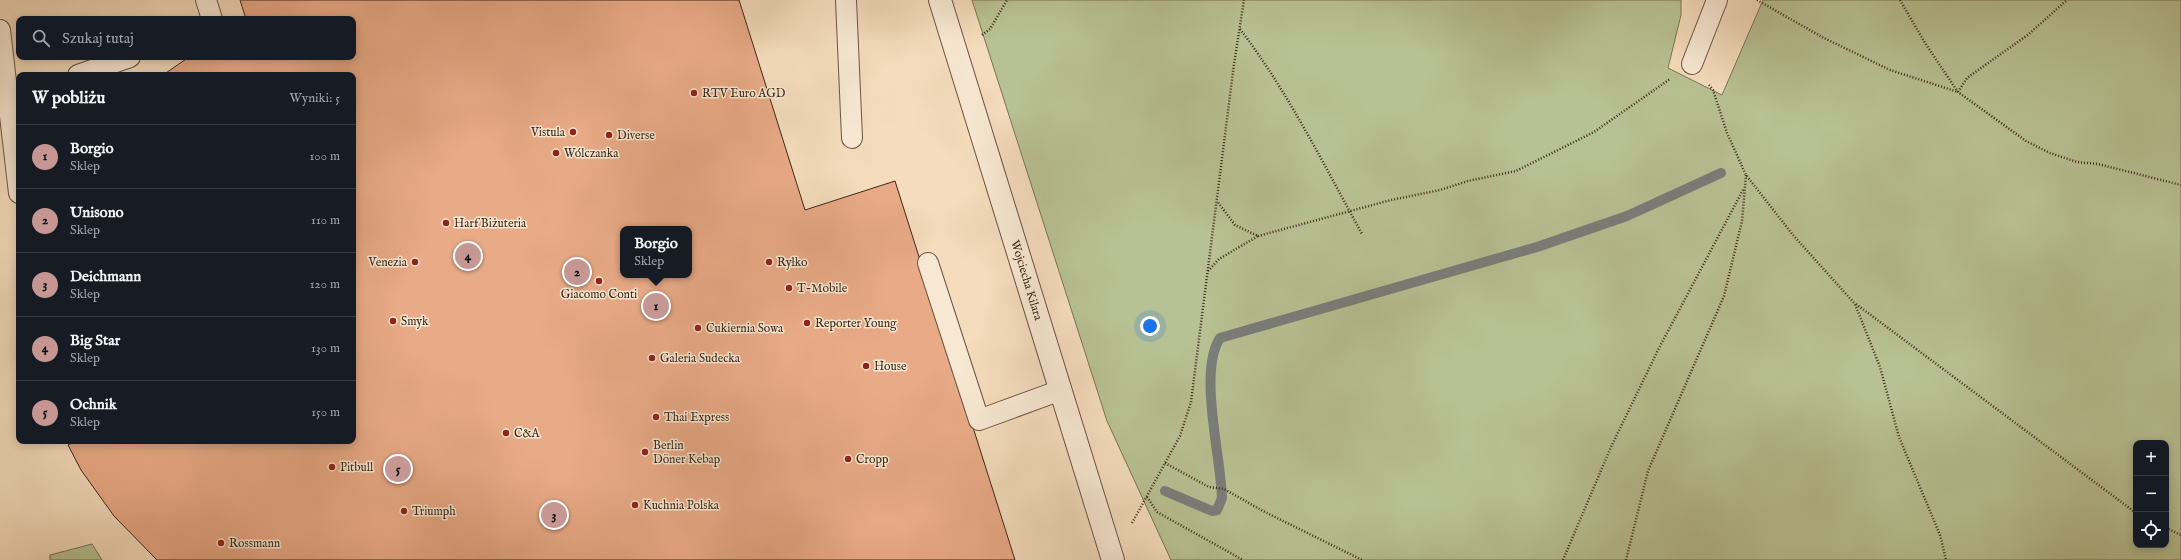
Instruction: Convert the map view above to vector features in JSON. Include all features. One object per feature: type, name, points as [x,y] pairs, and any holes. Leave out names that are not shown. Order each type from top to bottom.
[{"type":"street","name":"Wojciecha Kilara","points":[[940,0],[1114,560]]},
{"type":"lane","points":[[206,0],[211,16]]},
{"type":"lane","points":[[846,0],[852,138]]},
{"type":"lane","points":[[1692,64],[1717,0]]},
{"type":"lane","points":[[0,30],[14,97],[16,135]]},
{"type":"lane","points":[[87,72],[121,60]]},
{"type":"lane","points":[[928,263],[979,420],[1061,390]]},
{"type":"path","points":[[979,38],[990,29],[1007,0]]},
{"type":"path","points":[[1129,529],[1180,436],[1191,402],[1244,0]]},
{"type":"path","points":[[1757,0],[1822,37],[1890,70],[1958,92],[2026,141],[2050,153],[2077,162],[2098,164],[2181,185]]},
{"type":"path","points":[[1900,0],[1925,43],[1958,92]]},
{"type":"path","points":[[1958,92],[1967,78],[2029,34],[2067,0]]},
{"type":"path","points":[[1240,29],[1259,54],[1317,151],[1362,234]]},
{"type":"path","points":[[1208,272],[1219,258],[1258,236],[1350,211],[1516,170],[1594,132],[1692,64],[1713,90],[1727,133],[1746,174],[1793,235],[1855,304],[2135,512]]},
{"type":"path","points":[[1626,560],[1648,471],[1724,296],[1742,221],[1746,174]]},
{"type":"path","points":[[1563,560],[1610,447],[1659,348],[1744,188]]},
{"type":"path","points":[[1217,201],[1235,225],[1258,236]]},
{"type":"path","points":[[1855,304],[1880,367],[1899,437],[1940,535],[1946,560]]},
{"type":"path","points":[[1166,463],[1209,487],[1224,489],[1263,511],[1362,560]]},
{"type":"path","points":[[1147,497],[1157,512],[1243,560]]},
{"type":"path","points":[[2169,529],[2181,535]]},
{"type":"green space","points":[[972,0],[1681,0],[1681,15],[1668,68],[1722,95],[1763,0],[2181,0],[2181,560],[1171,560],[1107,421]]},
{"type":"green space","points":[[92,544],[102,560],[50,560],[50,555]]},
{"type":"building","name":"Galeria Sudecka","points":[[240,0],[739,0],[805,210],[895,181],[1015,560],[157,560],[114,516],[81,470],[68,445],[356,444],[356,72],[167,72],[185,60],[356,60],[356,16],[245,16]]},
{"type":"waterway","points":[[1165,491],[1212,511],[1217,510],[1222,498],[1212,415],[1211,392],[1211,371],[1214,353],[1220,338],[1537,247],[1627,216],[1721,173]]},
{"type":"place","name":"RTV Euro AGD","points":[[694,93]]},
{"type":"place","name":"Vistula","points":[[573,132]]},
{"type":"place","name":"Diverse","points":[[609,135]]},
{"type":"place","name":"Wólczanka","points":[[556,153]]},
{"type":"place","name":"Harf Biżuteria","points":[[446,223]]},
{"type":"place","name":"Big Star","points":[[468,256]]},
{"type":"place","name":"Venezia","points":[[415,262]]},
{"type":"place","name":"Ryłko","points":[[769,262]]},
{"type":"place","name":"Unisono","points":[[577,272]]},
{"type":"place","name":"Giacomo Conti","points":[[599,281]]},
{"type":"place","name":"T-Mobile","points":[[789,288]]},
{"type":"place","name":"Borgio","points":[[656,306]]},
{"type":"place","name":"Smyk","points":[[393,321]]},
{"type":"place","name":"Reporter Young","points":[[807,323]]},
{"type":"place","name":"Cukiernia Sowa","points":[[698,328]]},
{"type":"place","name":"Galeria Sudecka","points":[[652,358]]},
{"type":"place","name":"House","points":[[866,366]]},
{"type":"place","name":"Thai Express","points":[[656,417]]},
{"type":"place","name":"C&A","points":[[506,433]]},
{"type":"place","name":"Berlin Döner Kebap","points":[[645,452]]},
{"type":"place","name":"Cropp","points":[[848,459]]},
{"type":"place","name":"Pitbull","points":[[332,467]]},
{"type":"place","name":"Ochnik","points":[[398,469]]},
{"type":"place","name":"Kuchnia Polska","points":[[635,505]]},
{"type":"place","name":"Triumph","points":[[404,511]]},
{"type":"place","name":"Deichmann","points":[[554,515]]},
{"type":"place","name":"Rossmann","points":[[221,543]]}]
